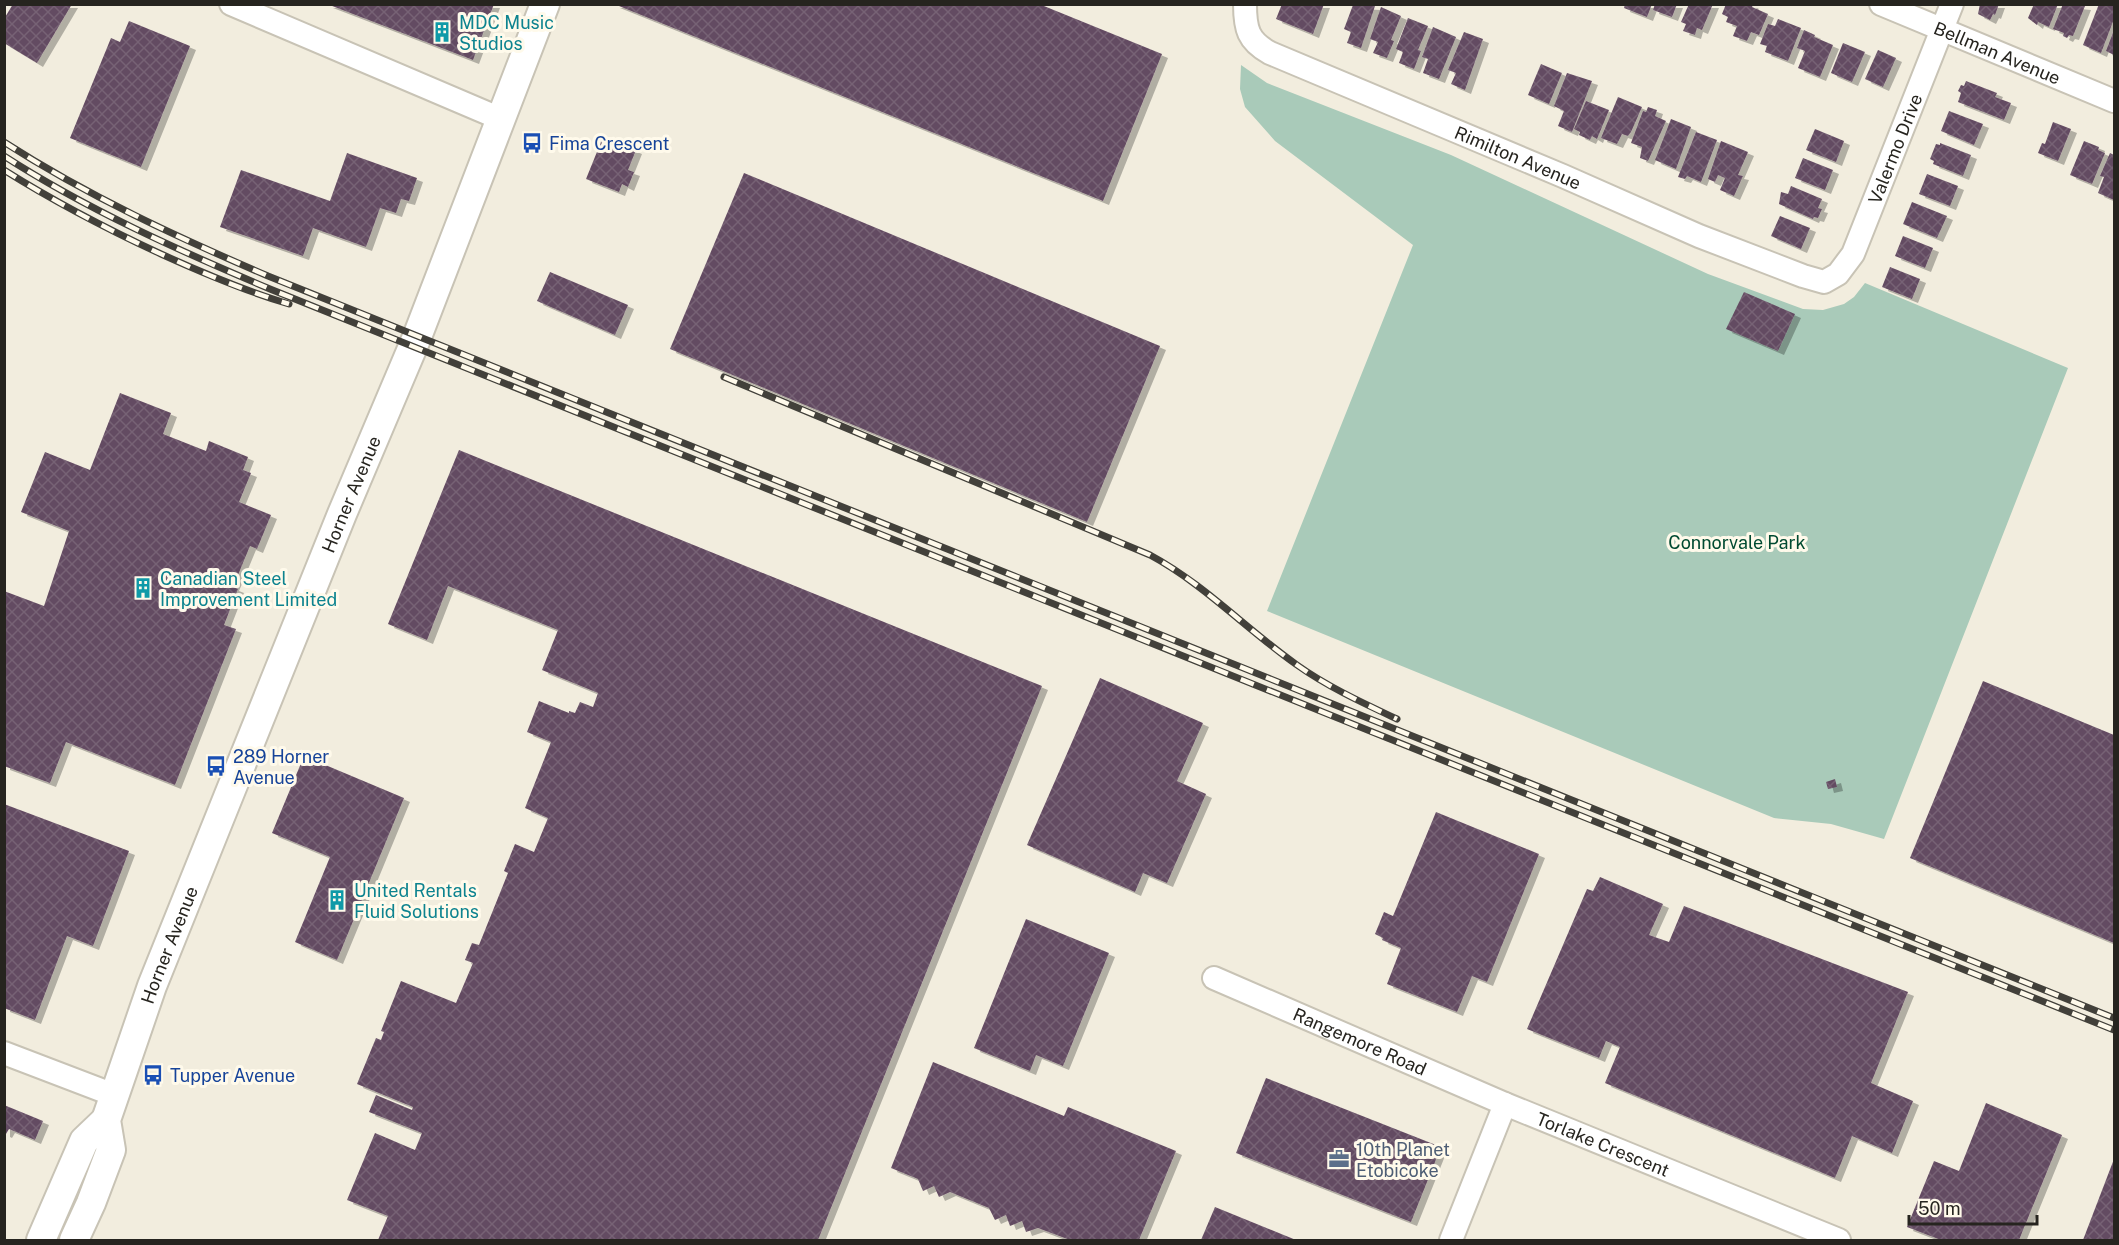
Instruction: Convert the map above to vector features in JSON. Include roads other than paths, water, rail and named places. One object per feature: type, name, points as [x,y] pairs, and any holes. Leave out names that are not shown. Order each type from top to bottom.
[{"type":"main road","name":"Horner Avenue","points":[[41,1240],[84,1141],[110,1107],[152,986],[342,514],[417,337],[545,4]]},
{"type":"main road","name":"Horner Avenue","points":[[74,1240],[111,1150],[110,1107]]},
{"type":"main road","points":[[63,1190],[91,1203]]},
{"type":"street","points":[[231,4],[501,119]]},
{"type":"street","name":"Rimilton Avenue","points":[[1245,4],[1245,26],[1259,46],[1270,53],[1563,176],[1699,236],[1824,282]]},
{"type":"street","name":"Bellman Avenue","points":[[1881,4],[2115,101]]},
{"type":"street","name":"Valermo Drive","points":[[1824,282],[1838,274],[1853,254],[1952,4]]},
{"type":"street","name":"Rangemore Road","points":[[1214,978],[1505,1104]]},
{"type":"street","points":[[4,1053],[110,1107]]},
{"type":"street","points":[[1451,1240],[1505,1104]]},
{"type":"street","name":"Torlake Crescent","points":[[1505,1104],[1839,1240]]},
{"type":"railway","points":[[4,142],[133,215],[268,276],[2114,1018]]},
{"type":"railway","points":[[4,156],[101,212],[270,289],[2114,1030]]},
{"type":"railway","points":[[4,170],[62,204],[141,245],[224,281],[289,304]]},
{"type":"railway","points":[[724,377],[1150,555],[1189,579],[1309,673],[1397,719]]},
{"type":"place","name":"MDC Music Studios","points":[[442,32]]},
{"type":"place","name":"Fima Crescent","points":[[532,143]]},
{"type":"place","name":"Canadian Steel Improvement Limited","points":[[143,588]]},
{"type":"place","name":"289 Horner Avenue","points":[[216,766]]},
{"type":"place","name":"United Rentals Fluid Solutions","points":[[337,900]]},
{"type":"place","name":"Tupper Avenue","points":[[153,1075]]},
{"type":"place","name":"10th Planet Etobicoke","points":[[1339,1159]]},
{"type":"park label","name":"Connorvale Park","points":[[1737,542]]}]
